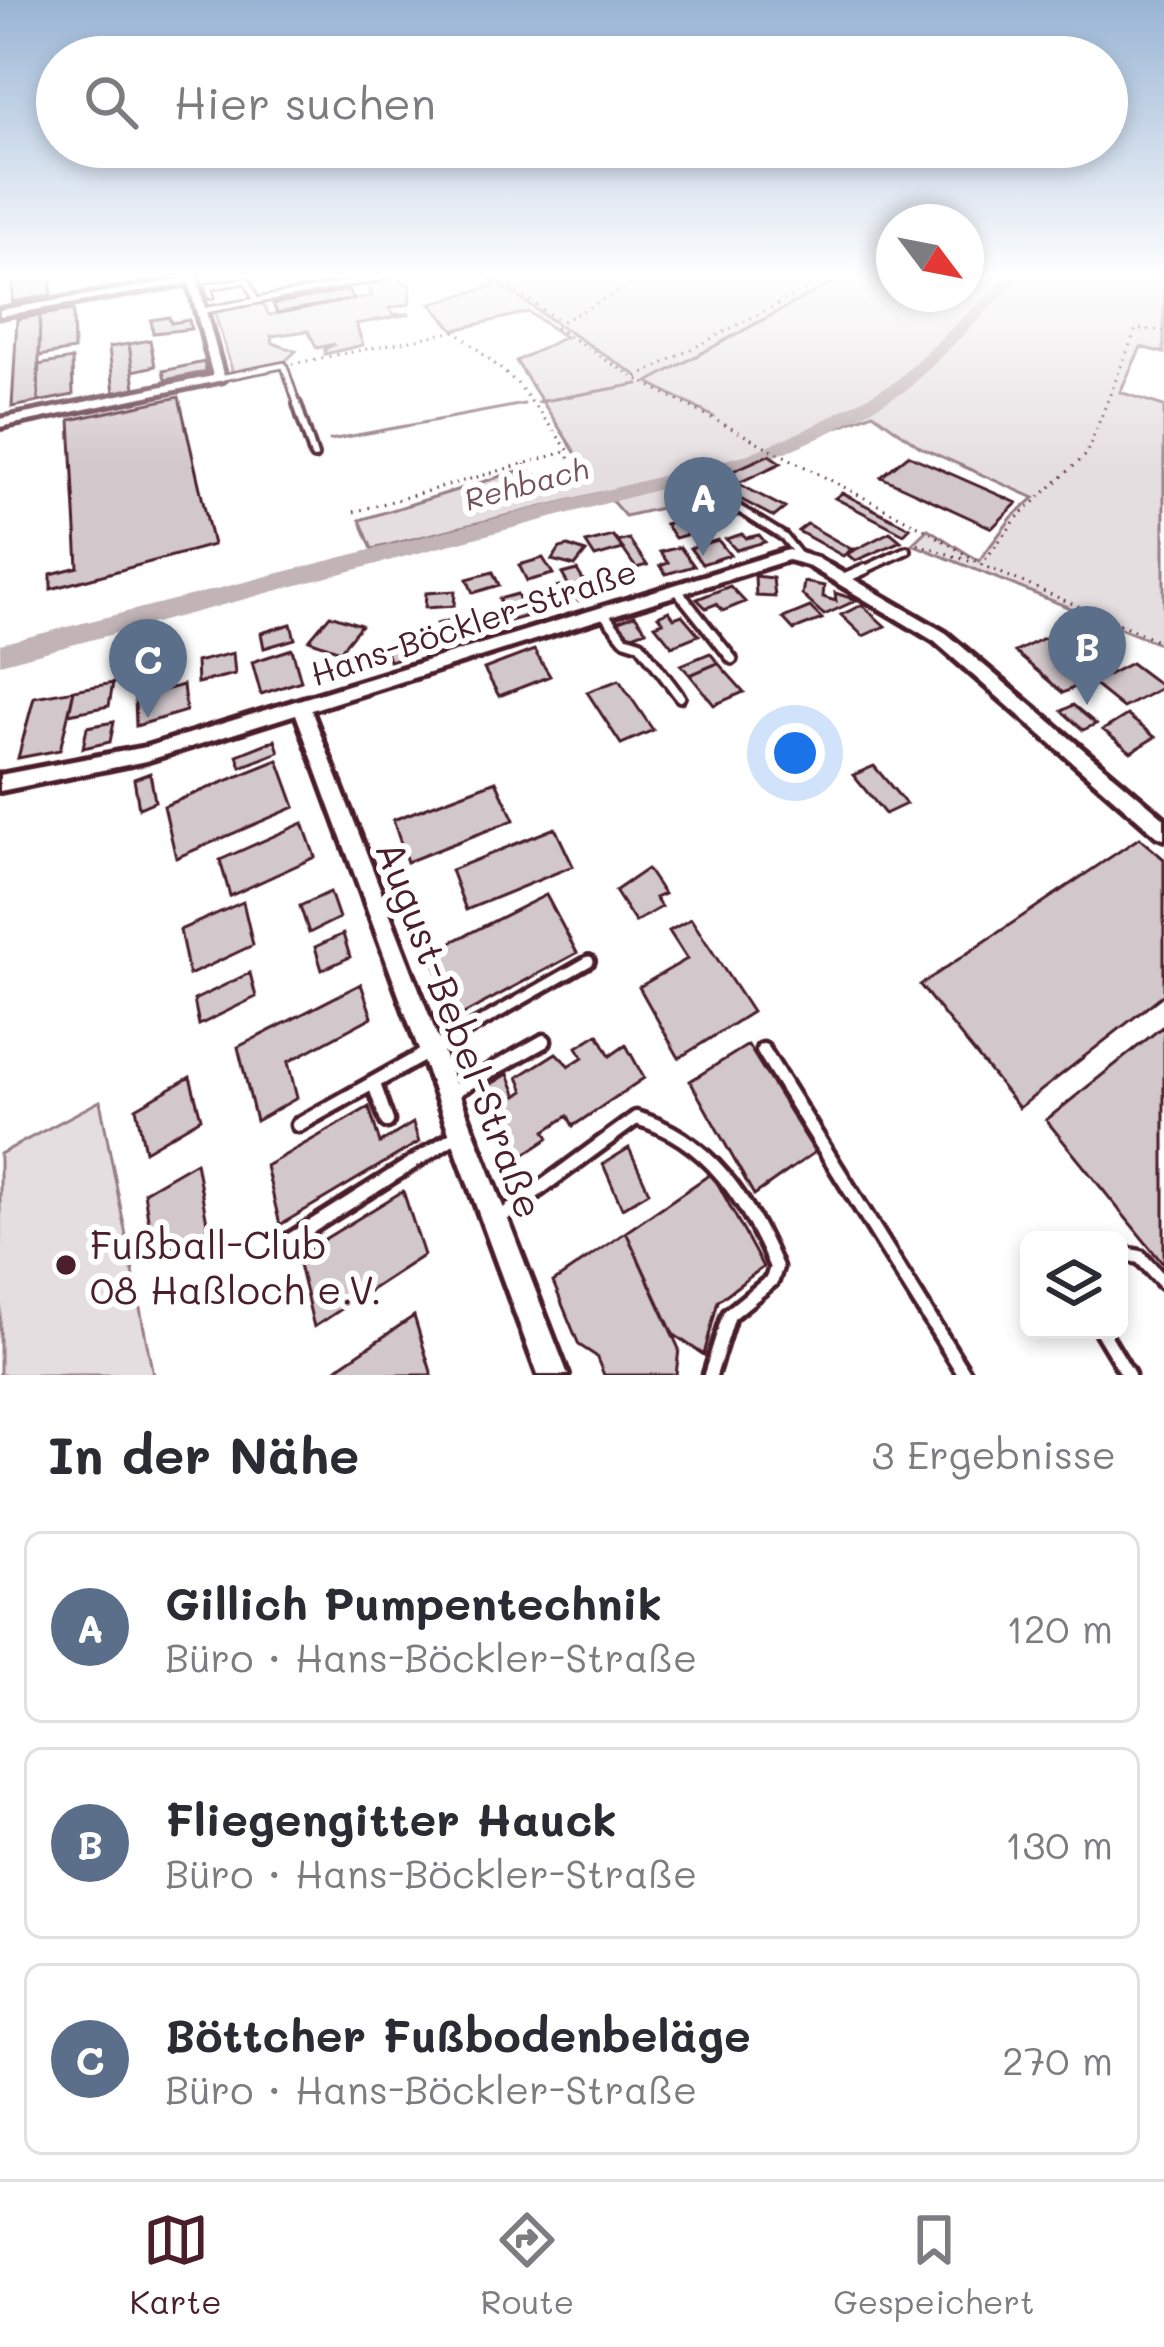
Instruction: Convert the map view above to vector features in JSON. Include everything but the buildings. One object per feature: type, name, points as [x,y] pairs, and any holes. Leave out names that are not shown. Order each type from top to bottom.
[{"type":"street","points":[[0,423],[219,378],[208,339]]},
{"type":"street","name":"Hans-Böckler-Straße","points":[[0,783],[146,754],[776,557],[800,557]]},
{"type":"street","points":[[800,557],[940,637],[1164,830]]},
{"type":"street","name":"August-Bebel-Straße","points":[[302,708],[553,1375]]},
{"type":"lane","points":[[219,378],[284,365],[314,456]]},
{"type":"lane","points":[[726,501],[784,537],[800,557]]},
{"type":"lane","points":[[844,579],[907,550]]},
{"type":"lane","points":[[676,588],[732,659]]},
{"type":"lane","points":[[602,611],[624,639],[640,644],[680,697]]},
{"type":"lane","points":[[298,1125],[589,961]]},
{"type":"lane","points":[[447,1095],[545,1040]]},
{"type":"lane","points":[[763,1050],[965,1375]]},
{"type":"lane","points":[[374,1084],[387,1121]]},
{"type":"lane","points":[[495,1221],[636,1118],[653,1120],[692,1144],[722,1173],[776,1267],[772,1280],[729,1315],[710,1375]]},
{"type":"lane","points":[[290,1240],[461,1132]]},
{"type":"lane","points":[[1128,1255],[1140,1257],[1164,1283]]},
{"type":"lane","points":[[1106,1339],[1128,1375]]},
{"type":"path","points":[[284,365],[415,339]]},
{"type":"path","points":[[466,339],[517,383],[568,451],[573,471],[570,481],[550,486],[523,464]]},
{"type":"path","points":[[574,339],[635,378],[982,565]]},
{"type":"path","points":[[635,378],[710,339]]},
{"type":"path","points":[[982,565],[1036,500],[1086,455],[1090,436],[1106,415],[1102,407],[1121,372],[1131,339]]},
{"type":"path","points":[[350,512],[568,451]]},
{"type":"path","points":[[935,549],[942,540]]},
{"type":"path","points":[[916,543],[982,565],[1164,643]]},
{"type":"shaded area","points":[[223,339],[272,339],[296,351],[283,363],[233,373]]},
{"type":"shaded area","points":[[312,339],[361,339],[363,345],[325,354],[335,344],[317,348]]},
{"type":"shaded area","points":[[561,339],[1164,339],[1164,353],[1141,347],[1120,392],[1164,406],[1164,646],[912,544],[928,529],[979,561],[1012,517],[1034,498],[920,447],[873,413],[702,480],[723,494],[625,516],[604,492],[372,549],[360,520],[521,470],[540,492],[591,477],[516,361]]},
{"type":"shaded area","name":"Fußball-Club 08 Haßloch e.V.","points":[[100,1101],[153,1375],[0,1375],[0,1154]]},
{"type":"waterway","points":[[580,339],[636,375]]},
{"type":"waterway","points":[[714,417],[648,382],[727,339]]},
{"type":"waterway","name":"Rehbach","points":[[0,654],[755,458],[812,434],[901,386],[950,339]]},
{"type":"waterway","points":[[538,402],[638,384]]},
{"type":"waterway","points":[[330,440],[524,404]]},
{"type":"place","name":"Gillich Pumpentechnik","points":[[703,556]]},
{"type":"place","name":"Fliegengitter Hauck","points":[[1087,705]]},
{"type":"place","name":"Böttcher Fußbodenbeläge","points":[[148,718]]},
{"type":"place","name":"Fußball-Club 08 Haßloch e.V.","points":[[66,1265]]}]
